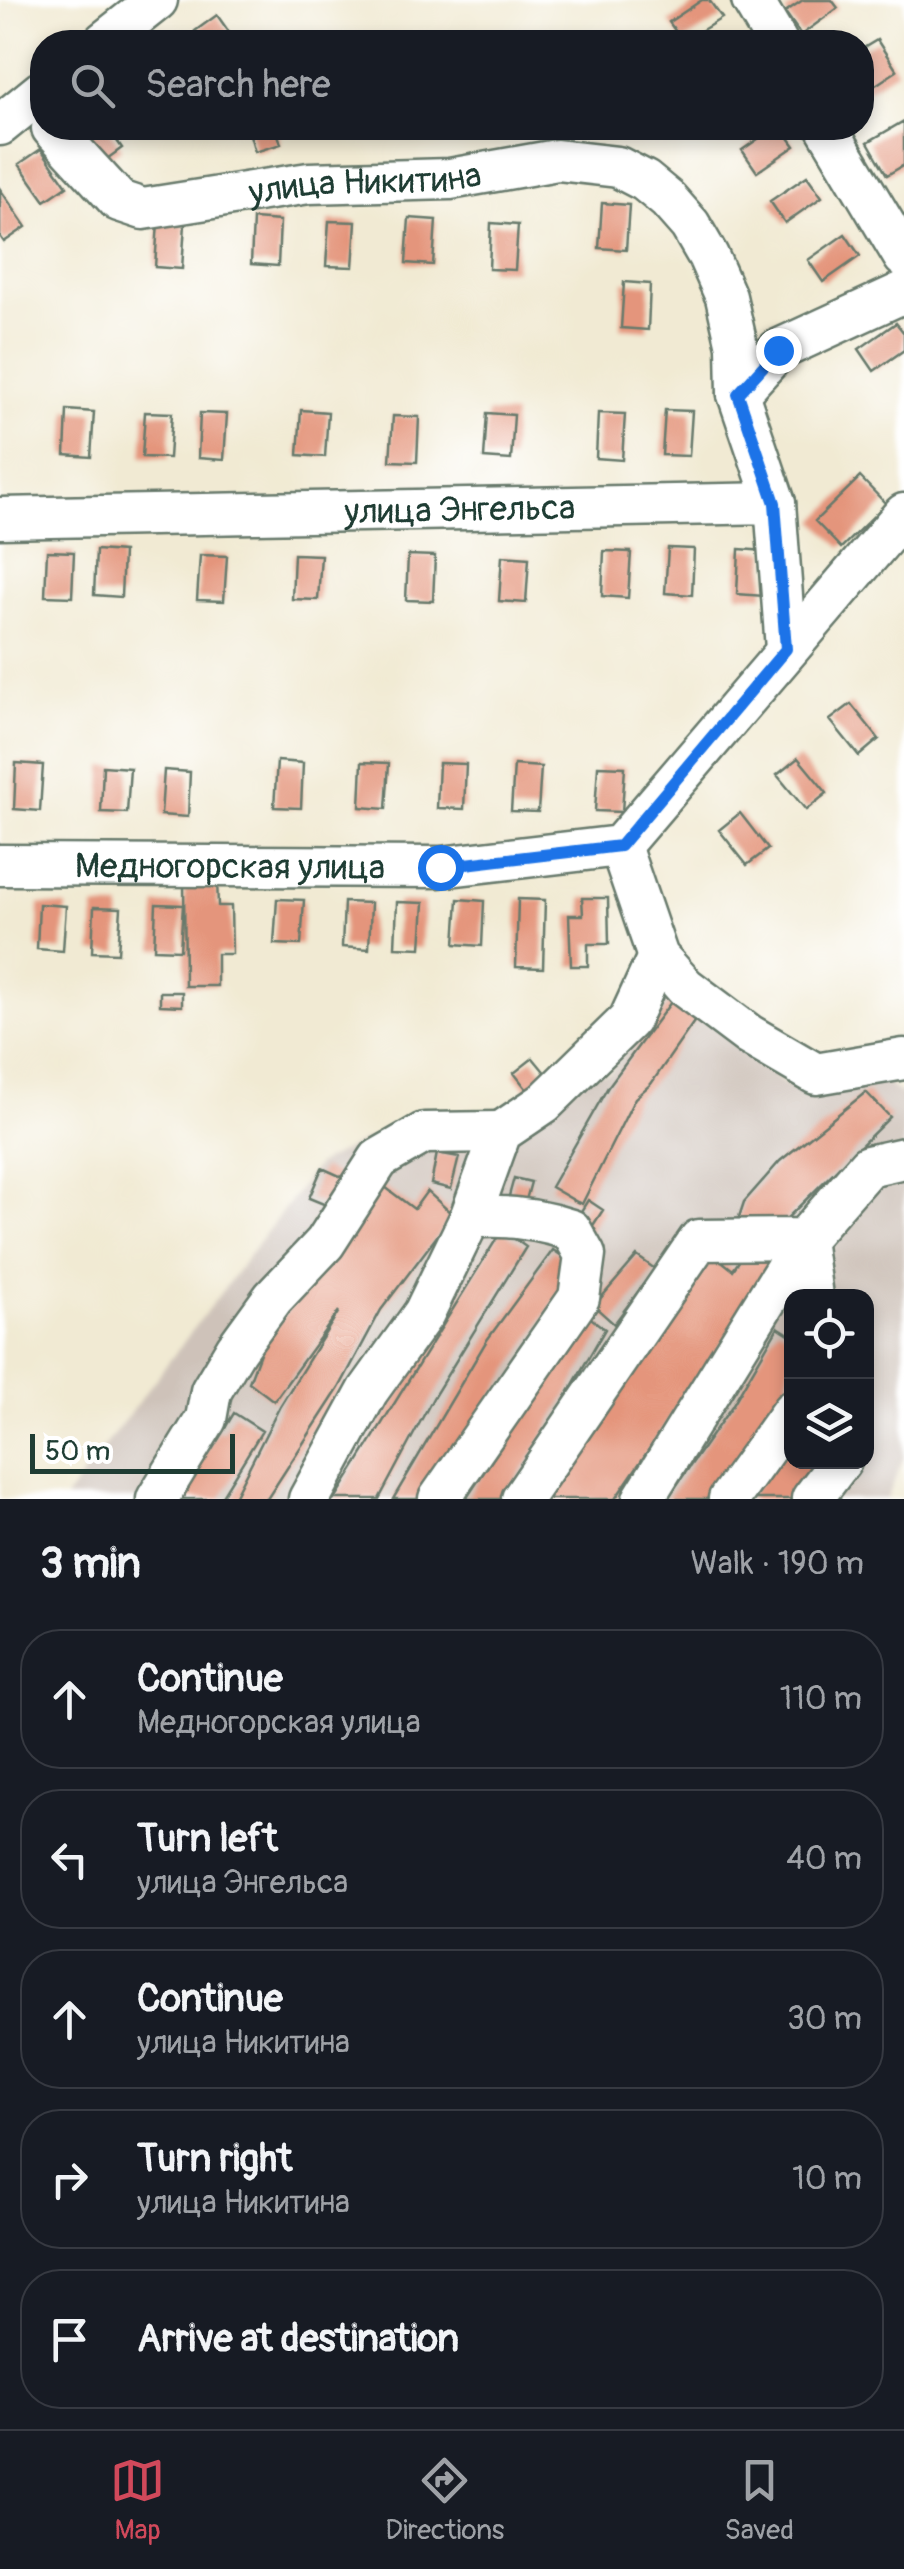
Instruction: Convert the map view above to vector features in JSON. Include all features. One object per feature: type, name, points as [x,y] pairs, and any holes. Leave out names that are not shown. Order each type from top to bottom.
[{"type":"street","points":[[119,30],[157,0]]},
{"type":"street","points":[[752,0],[770,30]]},
{"type":"street","name":"улица Никитина","points":[[59,140],[119,201],[143,209],[309,183],[450,179],[557,160],[618,167],[646,181],[690,225],[726,298],[737,346],[738,394],[775,503]]},
{"type":"street","points":[[835,140],[904,257]]},
{"type":"street","points":[[738,394],[778,350],[904,292]]},
{"type":"street","points":[[775,503],[786,649]]},
{"type":"street","name":"улица Энгельса","points":[[0,518],[775,503]]},
{"type":"street","points":[[904,514],[620,846],[658,957],[686,986],[749,1035],[816,1074],[904,1059]]},
{"type":"street","name":"Медногорская улица","points":[[0,866],[440,867],[620,846]]},
{"type":"street","points":[[157,1499],[206,1419],[211,1391],[236,1350],[273,1298],[325,1243],[378,1159],[424,1133],[500,1132],[544,1103],[628,1020],[658,957]]},
{"type":"street","points":[[309,1499],[368,1392],[424,1312],[470,1218],[500,1132]]},
{"type":"street","points":[[643,1499],[804,1240],[868,1166],[904,1158]]},
{"type":"street","points":[[438,1499],[579,1298],[585,1254],[571,1230],[543,1220],[494,1215],[470,1218]]},
{"type":"street","points":[[522,1499],[699,1240],[804,1240]]},
{"type":"street","points":[[804,1240],[811,1289]]},
{"type":"street","points":[[729,1499],[784,1423]]},
{"type":"street","points":[[812,1499],[836,1469]]},
{"type":"street","points":[[850,1469],[852,1499]]},
{"type":"shaded area","points":[[666,991],[688,993],[784,1084],[880,1077],[904,1097],[904,1457],[887,1499],[65,1499],[318,1164],[367,1139],[452,1126],[526,1125],[573,1072],[609,1073]]},
{"type":"building","points":[[702,0],[709,0],[722,18],[702,30],[675,30],[669,22]]},
{"type":"building","points":[[803,0],[832,0],[838,8],[808,30],[798,30],[785,12]]},
{"type":"building","points":[[217,15],[228,30],[196,30]]},
{"type":"building","points":[[877,40],[897,71],[874,86]]},
{"type":"building","points":[[904,121],[904,165],[887,175],[868,142]]},
{"type":"building","points":[[83,140],[116,140],[122,148],[100,164]]},
{"type":"building","points":[[252,140],[280,140],[281,144],[255,152]]},
{"type":"building","points":[[757,140],[791,140],[795,146],[757,172],[742,150]]},
{"type":"building","points":[[41,149],[67,186],[45,201],[19,164]]},
{"type":"building","points":[[807,176],[822,197],[785,223],[770,201]]},
{"type":"building","points":[[0,189],[26,227],[4,242],[0,236]]},
{"type":"building","points":[[602,203],[629,205],[626,250],[599,248]]},
{"type":"building","points":[[409,218],[436,220],[433,265],[406,263]]},
{"type":"building","points":[[253,219],[280,221],[278,266],[251,264]]},
{"type":"building","points":[[329,221],[356,222],[353,267],[326,266]]},
{"type":"building","points":[[158,222],[185,224],[182,269],[155,267]]},
{"type":"building","points":[[491,223],[518,225],[515,270],[489,269]]},
{"type":"building","points":[[845,234],[860,256],[823,282],[808,260]]},
{"type":"building","points":[[624,282],[650,284],[648,330],[621,328]]},
{"type":"building","points":[[896,323],[904,333],[904,350],[874,371],[859,349]]},
{"type":"building","points":[[67,410],[94,412],[91,457],[65,455]]},
{"type":"building","points":[[301,410],[328,412],[325,457],[298,455]]},
{"type":"building","points":[[665,410],[692,411],[689,456],[662,455]]},
{"type":"building","points":[[145,412],[172,413],[169,458],[142,457]]},
{"type":"building","points":[[200,413],[227,414],[224,460],[198,458]]},
{"type":"building","points":[[487,413],[514,415],[511,460],[484,458]]},
{"type":"building","points":[[598,413],[625,414],[622,460],[596,458]]},
{"type":"building","points":[[393,416],[419,417],[417,462],[390,461]]},
{"type":"building","points":[[860,477],[886,504],[841,548],[815,521]]},
{"type":"building","points":[[668,548],[694,549],[692,595],[665,593]]},
{"type":"building","points":[[739,549],[766,551],[764,596],[737,594]]},
{"type":"building","points":[[96,550],[123,552],[121,597],[94,595]]},
{"type":"building","points":[[47,551],[74,552],[72,597],[45,596]]},
{"type":"building","points":[[604,551],[631,552],[628,598],[602,596]]},
{"type":"building","points":[[294,554],[321,555],[318,600],[292,599]]},
{"type":"building","points":[[200,555],[227,556],[224,601],[197,600]]},
{"type":"building","points":[[408,555],[435,556],[433,601],[406,600]]},
{"type":"building","points":[[502,556],[529,558],[526,603],[499,601]]},
{"type":"building","points":[[851,704],[879,739],[859,756],[830,720]]},
{"type":"building","points":[[798,758],[827,793],[806,810],[777,775]]},
{"type":"building","points":[[277,761],[303,763],[301,808],[274,807]]},
{"type":"building","points":[[362,762],[389,763],[386,809],[360,807]]},
{"type":"building","points":[[16,763],[43,765],[40,811],[14,809]]},
{"type":"building","points":[[439,763],[466,764],[464,809],[437,808]]},
{"type":"building","points":[[514,765],[541,767],[538,812],[511,811]]},
{"type":"building","points":[[103,766],[130,768],[127,813],[101,812]]},
{"type":"building","points":[[598,766],[625,767],[622,812],[595,811]]},
{"type":"building","points":[[164,770],[190,772],[188,817],[161,815]]},
{"type":"building","points":[[740,813],[768,849],[747,865],[719,830]]},
{"type":"building","points":[[184,880],[217,880],[218,906],[231,906],[232,954],[217,954],[217,986],[185,986]]},
{"type":"building","points":[[582,898],[608,898],[609,944],[588,944],[588,966],[571,966],[569,915],[583,915]]},
{"type":"building","points":[[277,899],[304,900],[301,945],[274,944]]},
{"type":"building","points":[[458,899],[484,901],[482,946],[455,944]]},
{"type":"building","points":[[518,899],[545,900],[543,968],[516,967]]},
{"type":"building","points":[[344,902],[371,903],[369,949],[342,947]]},
{"type":"building","points":[[397,902],[424,903],[421,948],[395,947]]},
{"type":"building","points":[[39,904],[66,906],[63,951],[37,949]]},
{"type":"building","points":[[156,904],[183,905],[180,950],[154,949]]},
{"type":"building","points":[[94,907],[121,908],[118,953],[92,952]]},
{"type":"building","points":[[160,992],[182,992],[182,1006],[160,1005]]},
{"type":"building","points":[[674,998],[698,1016],[651,1084],[635,1098],[582,1204],[577,1202],[551,1187],[608,1087]]},
{"type":"building","points":[[533,1058],[547,1075],[528,1091],[514,1073]]},
{"type":"building","points":[[866,1092],[890,1117],[773,1232],[737,1223],[744,1202],[780,1161]]},
{"type":"building","points":[[437,1153],[459,1157],[451,1189],[431,1184]]},
{"type":"building","points":[[322,1168],[351,1181],[338,1210],[309,1198]]},
{"type":"building","points":[[514,1178],[531,1182],[526,1200],[509,1196]]},
{"type":"building","points":[[381,1184],[414,1209],[427,1191],[453,1215],[381,1310],[339,1388],[267,1499],[238,1499],[234,1497],[280,1406],[339,1311],[274,1401],[249,1382],[263,1345]]},
{"type":"building","points":[[588,1200],[603,1210],[588,1233],[573,1224]]},
{"type":"building","points":[[502,1230],[526,1247],[433,1398],[379,1499],[335,1499]]},
{"type":"building","points":[[749,1247],[774,1267],[615,1499],[540,1499],[709,1251],[733,1270]]},
{"type":"building","points":[[553,1250],[577,1266],[426,1499],[393,1499],[487,1340]]},
{"type":"building","points":[[637,1256],[655,1269],[614,1324],[594,1306]]},
{"type":"building","points":[[588,1316],[605,1329],[530,1459],[501,1499],[466,1499]]},
{"type":"building","points":[[778,1327],[784,1331],[784,1396],[707,1499],[667,1499],[732,1406]]},
{"type":"building","points":[[234,1413],[262,1431],[220,1499],[176,1499],[218,1430],[222,1433]]},
{"type":"building","points":[[784,1447],[784,1469],[818,1469],[795,1499],[748,1499]]},
{"type":"route","points":[[440,867],[620,846],[786,649],[775,503],[738,394],[778,350]]}]
